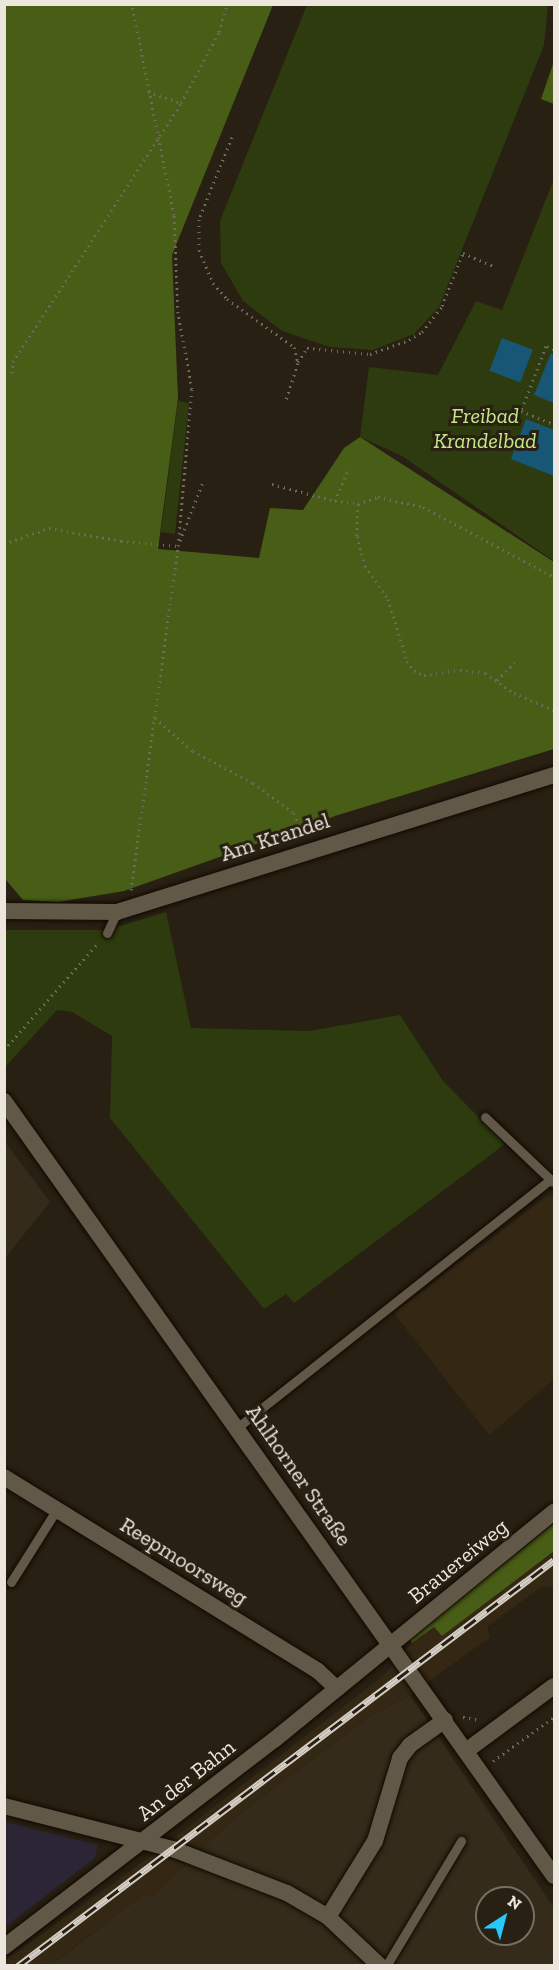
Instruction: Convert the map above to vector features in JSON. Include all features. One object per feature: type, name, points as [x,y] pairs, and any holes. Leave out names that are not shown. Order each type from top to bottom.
[{"type":"street","name":"Am Krandel","points":[[4,911],[117,912],[310,849],[555,775]]},
{"type":"street","name":"Ahlhorner Straße","points":[[4,1101],[445,1720],[472,1747],[555,1876]]},
{"type":"street","name":"Reepmoorsweg","points":[[4,1477],[318,1671],[336,1689]]},
{"type":"street","name":"Brauereiweg","points":[[391,1644],[555,1512]]},
{"type":"street","name":"An der Bahn","points":[[4,1947],[144,1841],[391,1644]]},
{"type":"street","points":[[472,1747],[555,1686]]},
{"type":"street","points":[[328,1917],[375,1841],[393,1776],[410,1744],[445,1720]]},
{"type":"street","points":[[4,1806],[144,1841],[287,1893],[328,1917],[380,1965]]},
{"type":"lane","points":[[107,933],[117,912]]},
{"type":"lane","points":[[238,1427],[552,1182],[485,1117]]},
{"type":"lane","points":[[11,1582],[57,1509]]},
{"type":"lane","points":[[386,1965],[461,1841]]},
{"type":"path","points":[[117,912],[134,886],[178,546],[192,389],[178,313],[174,215],[160,135],[148,92],[132,4]]},
{"type":"path","points":[[12,373],[13,362],[181,103],[219,32],[227,4]]},
{"type":"path","points":[[148,92],[181,103]]},
{"type":"path","points":[[232,137],[199,219],[199,250],[204,266],[227,299],[258,324],[288,339],[298,363]]},
{"type":"path","points":[[286,401],[298,363],[307,348],[370,354],[410,340],[422,332],[442,306],[463,253],[494,266]]},
{"type":"path","points":[[555,349],[546,346],[520,411],[555,424]]},
{"type":"path","points":[[335,501],[349,468]]},
{"type":"path","points":[[178,546],[204,479]]},
{"type":"path","points":[[272,484],[335,501],[358,504],[378,497],[423,507],[555,577]]},
{"type":"path","points":[[358,504],[357,536],[365,566],[388,599],[407,662],[424,675],[460,670],[485,673],[513,693],[555,710]]},
{"type":"path","points":[[4,544],[50,528],[120,541],[178,546]]},
{"type":"path","points":[[497,680],[515,662]]},
{"type":"path","points":[[155,718],[193,751],[253,783],[294,813],[310,849]]},
{"type":"path","points":[[4,1050],[107,933]]},
{"type":"path","points":[[472,1747],[493,1761],[555,1717]]},
{"type":"shaded area","points":[[5,1142],[50,1202],[5,1258]]},
{"type":"shaded area","points":[[548,1195],[554,1197],[554,1379],[489,1435],[394,1313]]},
{"type":"shaded area","points":[[554,1551],[554,1587],[542,1586],[487,1627],[490,1637],[410,1695],[369,1717],[234,1818],[153,1896],[143,1895],[50,1965],[5,1965],[4,1961],[147,1859],[383,1676],[412,1643],[434,1627],[442,1635]]},
{"type":"shaded area","points":[[410,1695],[554,1908],[554,1965],[50,1966],[143,1895],[153,1896],[234,1818],[369,1717]]},
{"type":"shaded area","points":[[5,1822],[98,1845],[95,1858],[5,1927]]},
{"type":"green space","points":[[4,5],[273,5],[172,255],[178,398],[158,549],[259,558],[270,508],[303,510],[344,448],[360,437],[554,562],[554,749],[338,815],[124,891],[58,902],[23,900],[6,880]]},
{"type":"green space","points":[[307,5],[548,5],[544,45],[439,307],[414,334],[373,350],[330,347],[282,331],[243,301],[221,263],[220,221]]},
{"type":"green space","points":[[554,61],[554,104],[541,99]]},
{"type":"green space","name":"Freibad Krandelbad","points":[[554,179],[554,561],[402,456],[360,437],[369,367],[438,375],[476,301],[502,310]]},
{"type":"green space","points":[[178,401],[189,403],[175,534],[161,532]]},
{"type":"green space","points":[[166,912],[191,1028],[309,1031],[400,1015],[443,1081],[505,1144],[294,1303],[286,1294],[264,1309],[110,1118],[112,1036],[72,1012],[57,1010],[5,1067],[5,930],[107,930]]},
{"type":"green space","points":[[554,1523],[554,1551],[442,1636],[434,1627],[412,1643],[410,1640]]},
{"type":"green space","points":[[474,1551],[480,1556],[445,1583],[439,1575]]},
{"type":"water","points":[[502,338],[533,350],[520,383],[489,371]]},
{"type":"water","points":[[551,353],[554,355],[554,403],[534,395]]},
{"type":"water","points":[[526,419],[554,430],[554,476],[511,459]]},
{"type":"railway","points":[[18,1966],[554,1560]]}]
